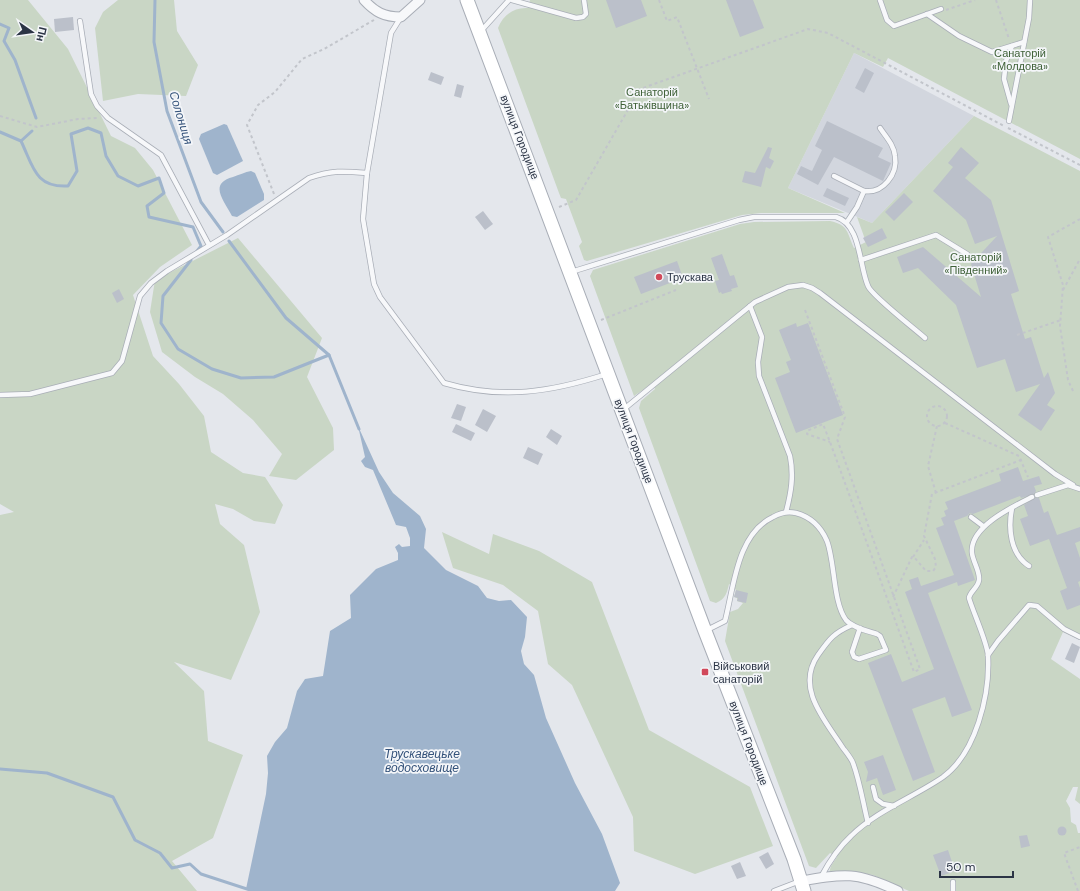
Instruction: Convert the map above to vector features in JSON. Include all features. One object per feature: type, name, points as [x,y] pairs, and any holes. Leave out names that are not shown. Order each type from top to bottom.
[{"type":"street","points":[[364,0],[374,11],[382,15],[401,17],[420,0]]},
{"type":"street","name":"вулиця Городище","points":[[467,0],[803,886]]},
{"type":"street","points":[[803,886],[821,877],[857,875],[877,881],[898,891]]},
{"type":"lane","points":[[480,32],[510,0],[576,18],[583,17],[586,14],[584,0]]},
{"type":"lane","points":[[880,0],[887,20],[894,26],[941,9]]},
{"type":"lane","points":[[1009,121],[1029,18],[1030,0]]},
{"type":"lane","points":[[927,14],[959,36],[986,51],[997,52],[1024,42]]},
{"type":"lane","points":[[401,17],[391,32],[367,173],[363,220],[374,284],[380,297],[444,383],[498,392],[530,393],[555,389],[608,374]]},
{"type":"lane","points":[[80,21],[91,94],[97,106],[108,118],[160,155],[210,245]]},
{"type":"lane","points":[[1012,46],[1006,61],[1004,79],[1012,107]]},
{"type":"lane","points":[[834,176],[864,191],[876,190],[884,186],[889,181],[895,167],[895,156],[893,146],[880,128]]},
{"type":"lane","points":[[0,395],[30,394],[112,373],[122,361],[140,296],[151,283],[167,270],[210,245],[276,202],[309,178],[338,170],[367,173]]},
{"type":"lane","points":[[846,222],[857,207],[864,191]]},
{"type":"lane","points":[[571,272],[714,227],[747,219],[836,217],[846,222],[852,231],[870,290],[925,338]]},
{"type":"lane","points":[[861,260],[936,235],[967,254]]},
{"type":"lane","points":[[623,410],[750,306],[788,287],[803,285],[812,288],[1055,474],[1080,489]]},
{"type":"lane","points":[[750,306],[762,337],[758,362],[759,376],[790,456],[793,468],[793,482],[786,512]]},
{"type":"lane","points":[[1037,495],[1061,486],[1073,486]]},
{"type":"lane","points":[[821,877],[833,856],[852,835],[894,806],[945,776],[967,750],[983,708],[988,655],[969,598],[971,592],[979,582],[972,556],[972,548],[976,537],[983,526],[1032,497]]},
{"type":"lane","points":[[1012,508],[1010,525],[1014,549],[1018,557],[1029,566]]},
{"type":"lane","points":[[706,631],[725,621],[743,550],[749,538],[765,521],[786,512],[804,516],[815,523],[822,531],[830,552],[840,606],[847,621],[852,625],[860,628],[880,636],[886,650],[859,659],[854,657],[852,652],[860,628]]},
{"type":"lane","points":[[971,517],[983,526]]},
{"type":"lane","points":[[988,655],[1028,606],[1037,606],[1064,629],[1080,637]]},
{"type":"lane","points":[[852,625],[836,633],[826,643],[809,671],[808,684],[817,708],[853,762],[868,823]]},
{"type":"lane","points":[[873,787],[876,799],[883,804],[894,806]]},
{"type":"lane","points":[[953,891],[954,882]]},
{"type":"lane","points":[[774,891],[803,886]]},
{"type":"path","points":[[659,0],[667,21],[677,17],[709,99]]},
{"type":"path","points":[[941,9],[945,10],[975,0]]},
{"type":"path","points":[[996,0],[1012,46]]},
{"type":"path","points":[[276,202],[273,190],[247,125],[258,105],[275,92],[302,59],[324,49],[382,15]]},
{"type":"path","points":[[559,207],[576,200],[640,89],[808,29],[828,33],[1080,166]]},
{"type":"path","points":[[0,116],[37,127],[78,119],[108,118]]},
{"type":"path","points":[[1073,391],[1068,380],[1061,320],[1063,284],[1048,237],[1080,219]]},
{"type":"path","points":[[1062,291],[1080,259]]},
{"type":"path","points":[[601,320],[676,290]]},
{"type":"path","points":[[804,310],[845,417],[837,439],[920,669],[914,672],[830,442],[823,424],[807,431],[809,436],[830,442]]},
{"type":"path","points":[[1017,335],[1061,320]]},
{"type":"path","points":[[945,423],[947,415],[945,410],[940,406],[932,408],[928,412],[927,418],[932,425],[937,426],[945,423],[1019,456],[1028,477]]},
{"type":"path","points":[[936,492],[928,466],[937,426]]},
{"type":"path","points":[[913,557],[926,570],[931,572],[935,569],[936,562],[924,540],[924,528],[932,494],[1021,460],[1026,451]]},
{"type":"path","points":[[893,596],[913,557],[924,540]]},
{"type":"path","points":[[1078,891],[1064,853],[1080,847]]},
{"type":"shaded area","points":[[854,53],[974,116],[872,223],[788,188]]},
{"type":"green space","points":[[0,0],[28,0],[68,49],[111,136],[135,148],[153,170],[192,245],[160,267],[133,295],[153,356],[179,384],[204,416],[211,452],[243,473],[265,477],[283,505],[275,524],[254,521],[233,509],[215,504],[220,524],[244,545],[260,612],[231,680],[174,662],[204,691],[208,741],[243,755],[213,838],[172,861],[197,891],[0,891],[0,515],[14,512],[0,504]]},
{"type":"green space","points":[[118,0],[174,0],[177,31],[198,65],[186,96],[138,94],[103,101],[95,28],[103,12]]},
{"type":"green space","name":"Санаторій «Батьківщина»","points":[[530,0],[1080,0],[1080,159],[888,58],[883,67],[854,53],[788,188],[845,213],[761,213],[742,215],[587,261],[584,260],[579,246],[582,242],[566,199],[561,198],[559,193],[498,28],[503,19],[514,10],[528,8]]},
{"type":"green space","name":"Санаторій «Південний»","points":[[974,116],[1080,171],[1080,640],[1063,632],[1051,659],[1080,679],[1080,804],[1075,800],[1078,787],[1073,787],[1066,801],[1070,808],[1071,822],[1076,825],[1078,833],[1080,833],[1080,891],[956,891],[955,881],[951,883],[951,891],[909,891],[873,875],[862,873],[829,873],[831,866],[837,857],[830,853],[816,868],[809,866],[725,641],[730,612],[738,609],[743,603],[737,601],[737,598],[734,597],[736,590],[729,584],[726,595],[722,599],[716,603],[710,601],[639,408],[641,401],[655,389],[653,383],[634,396],[590,276],[593,270],[740,224],[754,222],[830,221],[844,227],[854,248],[866,242],[857,217],[872,223]]},
{"type":"green space","points":[[238,238],[322,338],[307,377],[333,428],[334,450],[296,480],[269,476],[282,454],[253,420],[223,394],[195,377],[162,352],[150,312],[155,280]]},
{"type":"green space","points":[[442,532],[489,554],[493,534],[539,551],[592,582],[649,730],[750,787],[773,846],[695,874],[634,851],[633,817],[572,685],[548,664],[538,611],[503,585],[453,568]]},
{"type":"water","points":[[224,124],[227,125],[243,161],[217,175],[213,173],[199,139],[201,134]]},
{"type":"water","points":[[251,171],[255,173],[264,194],[264,200],[237,217],[232,216],[220,193],[221,184],[225,180]]},
{"type":"water","name":"Трускавецьке водосховище","points":[[358,426],[379,472],[393,493],[420,516],[426,529],[424,548],[446,570],[478,586],[487,598],[499,601],[511,600],[527,617],[525,637],[521,651],[524,664],[534,675],[546,718],[575,783],[602,834],[620,883],[615,891],[250,891],[246,889],[266,794],[268,773],[267,756],[275,742],[287,728],[297,691],[305,679],[323,676],[330,631],[351,618],[350,595],[376,569],[398,560],[398,553],[395,547],[399,544],[402,547],[410,546],[410,538],[406,527],[396,525],[373,470],[365,467],[361,461],[365,457]]},
{"type":"building","points":[[606,0],[641,0],[647,16],[616,28]]},
{"type":"building","points":[[726,0],[753,0],[764,28],[740,37]]},
{"type":"building","points":[[73,17],[74,30],[55,32],[54,19]]},
{"type":"building","points":[[865,68],[874,73],[864,93],[855,88]]},
{"type":"building","points":[[431,72],[444,77],[441,85],[428,80]]},
{"type":"building","points":[[457,84],[464,86],[461,98],[454,96]]},
{"type":"building","points":[[827,121],[883,148],[878,157],[891,163],[883,181],[834,157],[818,185],[797,174],[801,166],[812,171],[822,150],[815,146]]},
{"type":"building","points":[[768,147],[772,148],[769,158],[774,161],[770,169],[766,167],[761,187],[742,182],[745,171],[755,173]]},
{"type":"building","points":[[961,147],[979,163],[965,178],[991,200],[1019,291],[1011,294],[1025,339],[1031,337],[1044,378],[1048,372],[1055,393],[1047,405],[1055,410],[1041,431],[1018,415],[1040,384],[1016,392],[1005,359],[977,368],[956,305],[918,268],[903,273],[897,257],[923,247],[981,297],[971,264],[997,236],[975,244],[966,220],[933,191],[953,167],[948,163]]},
{"type":"building","points":[[827,188],[849,198],[845,206],[823,196]]},
{"type":"building","points":[[904,193],[913,202],[894,221],[885,212]]},
{"type":"building","points":[[483,211],[493,224],[485,230],[475,217]]},
{"type":"building","points":[[882,228],[887,238],[868,247],[863,238]]},
{"type":"building","points":[[722,254],[730,276],[734,275],[738,287],[731,289],[732,291],[722,294],[721,292],[719,293],[715,281],[719,280],[711,258]]},
{"type":"building","name":"Трускава","points":[[677,261],[683,278],[641,294],[634,277]]},
{"type":"building","points":[[119,289],[124,299],[117,303],[112,293]]},
{"type":"building","points":[[796,323],[797,327],[808,323],[843,415],[796,433],[775,378],[790,372],[786,362],[791,360],[779,330]]},
{"type":"building","points":[[457,404],[466,407],[461,421],[451,418]]},
{"type":"building","points":[[483,409],[496,416],[487,432],[475,425]]},
{"type":"building","points":[[456,424],[475,433],[471,441],[452,432]]},
{"type":"building","points":[[551,429],[562,436],[557,445],[546,437]]},
{"type":"building","points":[[528,447],[543,454],[538,465],[523,458]]},
{"type":"building","points":[[1018,467],[1023,481],[1039,476],[1042,484],[1034,486],[1036,491],[1034,494],[1021,498],[1020,496],[973,514],[970,513],[967,516],[954,521],[975,580],[958,586],[957,582],[928,593],[972,710],[952,717],[945,697],[912,709],[935,772],[913,781],[868,663],[891,654],[902,682],[934,669],[905,592],[912,589],[909,580],[918,577],[921,586],[954,575],[936,528],[944,525],[941,518],[946,516],[944,511],[948,509],[945,502],[1001,481],[999,474]]},
{"type":"building","points":[[1035,498],[1039,498],[1044,513],[1048,511],[1057,535],[1080,527],[1080,541],[1075,543],[1080,558],[1080,581],[1078,582],[1080,588],[1080,605],[1067,610],[1060,591],[1067,588],[1049,539],[1030,546],[1020,519],[1028,516],[1024,505]]},
{"type":"building","points":[[736,590],[748,593],[746,603],[737,601],[738,598],[734,597]]},
{"type":"building","points":[[1072,643],[1080,647],[1074,663],[1065,659]]},
{"type":"building","points":[[883,755],[896,790],[883,795],[877,778],[866,782],[868,772],[864,762]]},
{"type":"building","points":[[1060,827],[1064,827],[1066,831],[1064,835],[1060,835],[1058,833],[1058,829]]},
{"type":"building","points":[[1027,835],[1030,846],[1021,848],[1019,836]]},
{"type":"building","points":[[948,850],[955,871],[941,876],[933,855]]},
{"type":"building","points":[[768,852],[774,864],[766,869],[759,857]]},
{"type":"building","points":[[740,862],[746,876],[737,879],[731,866]]},
{"type":"waterway","name":"Солониця","points":[[155,0],[154,42],[167,111],[201,202],[223,232]]},
{"type":"waterway","points":[[0,24],[9,28],[4,41],[15,60],[36,118]]},
{"type":"waterway","points":[[0,132],[21,141],[32,167],[37,174],[48,183],[57,186],[68,186],[77,171],[71,134],[88,128],[101,133],[106,156],[118,176],[138,186],[159,178],[164,193],[147,206],[149,217],[193,227],[201,246],[197,251]]},
{"type":"waterway","points":[[21,141],[32,131]]},
{"type":"waterway","points":[[229,241],[286,318],[329,355],[359,429]]},
{"type":"waterway","points":[[191,260],[163,296],[161,323],[178,349],[212,369],[241,378],[274,377],[329,355]]},
{"type":"waterway","points":[[0,769],[47,773],[113,797],[135,840],[160,853],[172,868],[190,864],[201,874],[253,891]]},
{"type":"place","name":"Трускава","points":[[659,277]]},
{"type":"place","name":"Військовий санаторій","points":[[705,672]]},
{"type":"park label","name":"Санаторій «Молдова»","points":[[1020,59]]}]
